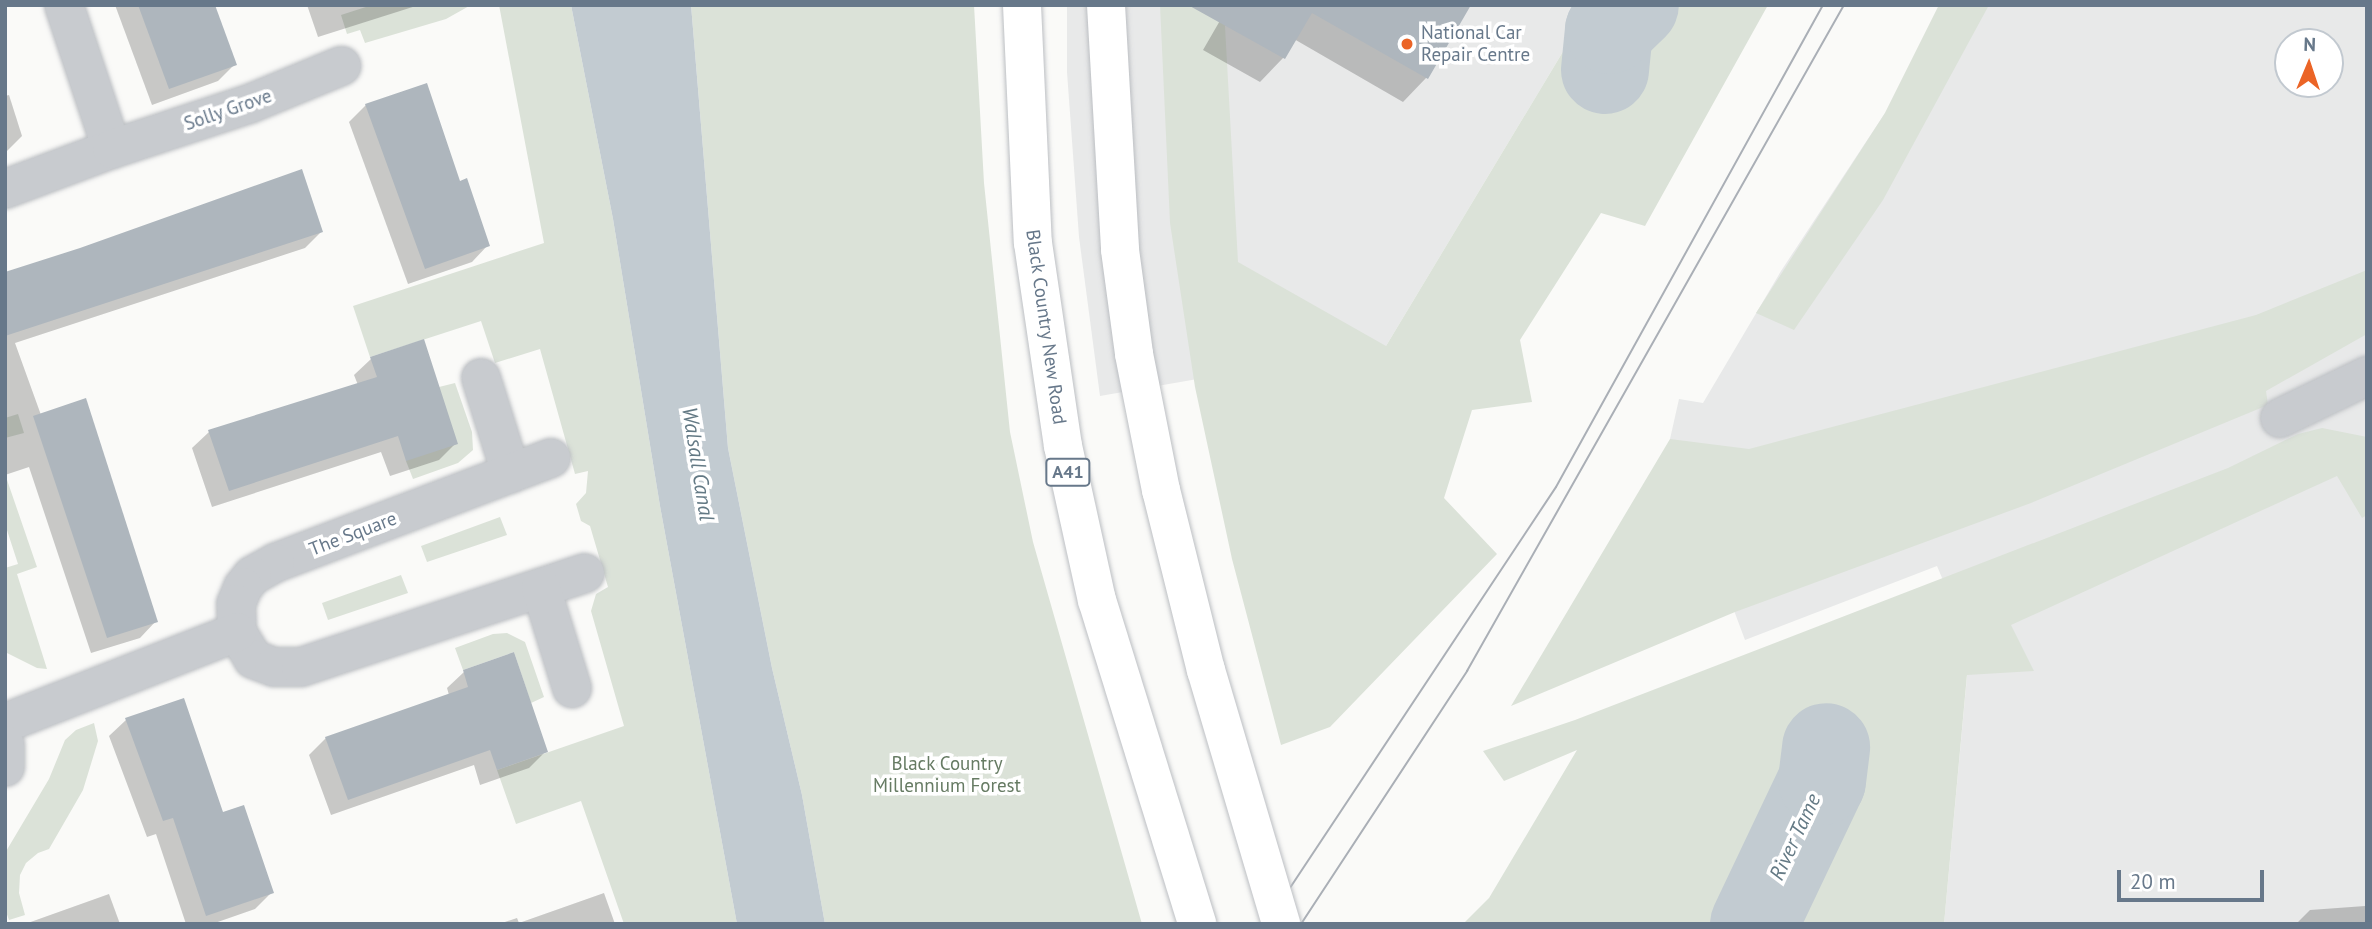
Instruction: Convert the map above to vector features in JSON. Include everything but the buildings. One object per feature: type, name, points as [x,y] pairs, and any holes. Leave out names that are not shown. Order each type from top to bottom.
[{"type":"highway","name":"Black Country New Road","points":[[1022,5],[1033,243],[1063,446],[1097,600],[1196,924]]},
{"type":"highway","points":[[1106,5],[1119,238],[1134,354],[1161,490],[1206,670],[1281,924]]},
{"type":"street","points":[[64,5],[113,149]]},
{"type":"street","name":"Solly Grove","points":[[5,189],[113,149],[250,104],[341,66]]},
{"type":"street","points":[[2280,418],[2367,376]]},
{"type":"street","points":[[481,378],[511,473]]},
{"type":"street","name":"The Square","points":[[237,632],[236,604],[243,587],[253,576],[275,564],[551,458]]},
{"type":"street","points":[[5,723],[237,632],[253,659],[274,667],[301,667],[585,573]]},
{"type":"street","points":[[541,587],[572,688]]},
{"type":"street","points":[[5,745],[5,767]]},
{"type":"shaded area","points":[[1067,5],[1591,5],[1386,346],[1100,396],[1079,237],[1067,72]]},
{"type":"shaded area","points":[[1939,5],[2367,5],[2367,924],[1944,924],[1970,644],[1937,566],[1745,640],[1670,439],[1679,399],[1703,403],[1781,271],[1885,113]]},
{"type":"green space","points":[[372,5],[471,5],[446,19],[365,43],[360,30],[347,34],[341,15]]},
{"type":"green space","points":[[499,5],[571,5],[613,219],[660,506],[737,924],[624,924],[581,801],[516,824],[497,770],[624,726],[591,611],[596,594],[608,587],[590,526],[581,521],[576,504],[586,493],[588,471],[575,474],[540,349],[495,363],[481,321],[370,357],[353,306],[544,243]]},
{"type":"green space","name":"Black Country Millennium Forest","points":[[691,5],[974,5],[984,183],[1010,432],[1033,542],[1142,924],[825,924],[802,795],[772,668],[728,448]]},
{"type":"green space","points":[[1160,5],[1237,5],[1225,26],[1238,262],[1386,346],[1591,5],[1768,5],[1645,226],[1601,213],[1520,340],[1532,402],[1472,410],[1444,498],[1497,554],[1330,727],[1281,745],[1232,559],[1195,387],[1170,223]]},
{"type":"green space","points":[[1939,5],[1989,5],[1883,200],[1794,330],[1756,313],[1885,113]]},
{"type":"green space","points":[[2367,270],[2367,334],[2266,391],[2268,405],[2031,503],[1735,612],[1511,706],[1670,439],[1749,449],[2256,315]]},
{"type":"green space","points":[[455,383],[472,432],[473,450],[458,463],[413,479],[406,461],[439,387]]},
{"type":"green space","points":[[18,414],[24,433],[5,438],[5,418]]},
{"type":"green space","points":[[2322,428],[2367,437],[2367,515],[2362,518],[2337,476],[2011,625],[2034,671],[1967,675],[1944,924],[1463,924],[1489,898],[1577,750],[1504,781],[1483,751],[1575,720],[2228,468],[2298,434]]},
{"type":"green space","points":[[5,474],[37,567],[17,574],[47,669],[37,668],[5,652],[5,568],[18,564],[5,524]]},
{"type":"green space","points":[[500,517],[507,535],[427,562],[421,546]]},
{"type":"green space","points":[[401,575],[408,593],[328,620],[322,603]]},
{"type":"green space","points":[[507,633],[525,642],[544,697],[531,703],[514,652],[463,670],[455,648],[493,634]]},
{"type":"green space","points":[[94,723],[98,741],[83,790],[49,849],[38,853],[26,863],[20,875],[19,893],[25,915],[9,920],[5,909],[5,853],[49,779],[65,740],[76,730]]},
{"type":"water","name":"Walsall Canal","points":[[571,5],[691,5],[728,448],[772,668],[802,795],[825,924],[737,924],[660,506],[613,219]]},
{"type":"waterway","name":"River Tame","points":[[1605,70],[1609,30],[1635,5]]},
{"type":"waterway","name":"River Tame","points":[[1754,924],[1822,781],[1826,747]]},
{"type":"tram line","points":[[1266,924],[1556,487],[1823,5]]},
{"type":"tram line","points":[[1301,924],[1467,671],[1844,5]]},
{"type":"place","name":"National Car Repair Centre","points":[[1407,44]]}]
